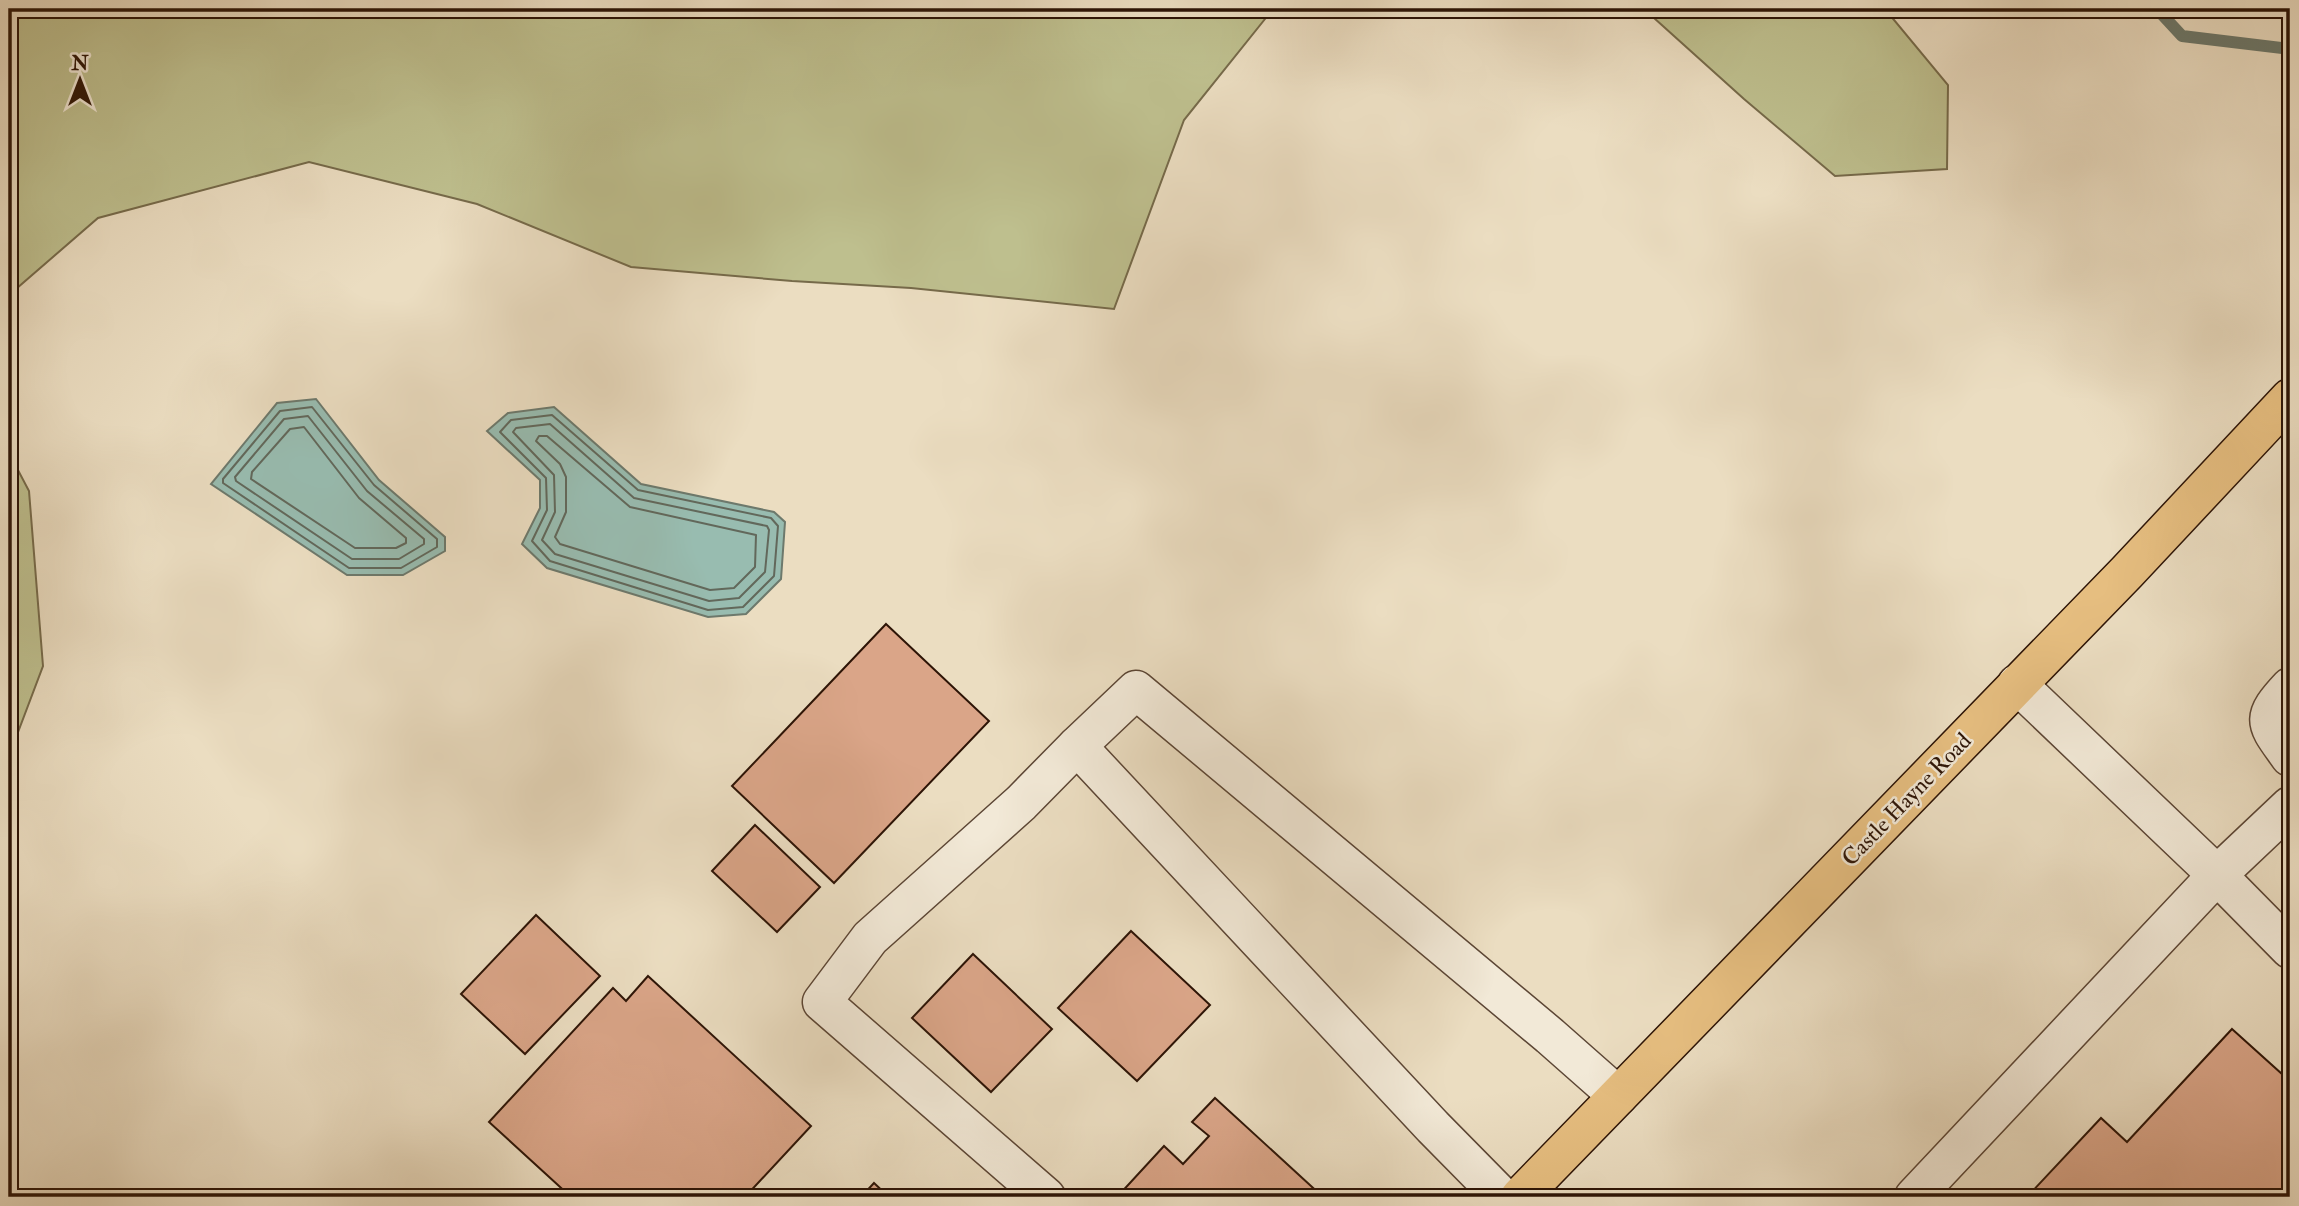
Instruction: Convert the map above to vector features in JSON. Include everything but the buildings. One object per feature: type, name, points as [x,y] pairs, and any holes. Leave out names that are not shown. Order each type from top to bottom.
[{"type":"main road","name":"Castle Hayne Road","points":[[1520,1197],[2127,572],[2290,398]]},
{"type":"lane","points":[[2017,684],[2217,875],[2290,949]]},
{"type":"lane","points":[[2290,687],[2275,703],[2268,718],[2270,730],[2290,757]]},
{"type":"lane","points":[[1046,1197],[822,1002],[870,938],[1021,803],[1136,690],[1618,1096]]},
{"type":"lane","points":[[1077,746],[1433,1127],[1502,1197]]},
{"type":"lane","points":[[1914,1197],[2217,875],[2290,806]]},
{"type":"green space","points":[[9,9],[1273,9],[1184,120],[1114,309],[911,288],[631,267],[477,204],[309,162],[98,218],[9,295]]},
{"type":"green space","points":[[1644,9],[1885,9],[1948,85],[1947,169],[1835,176]]},
{"type":"green space","points":[[9,453],[29,491],[43,666],[9,756]]},
{"type":"water","points":[[316,399],[379,480],[445,537],[445,551],[403,575],[347,575],[211,484],[277,403]]},
{"type":"water","points":[[554,407],[641,484],[774,512],[785,522],[781,579],[746,614],[708,617],[547,568],[522,544],[540,508],[540,480],[487,431],[508,413]]},
{"type":"waterway","points":[[2157,9],[2182,36],[2290,49]]}]
